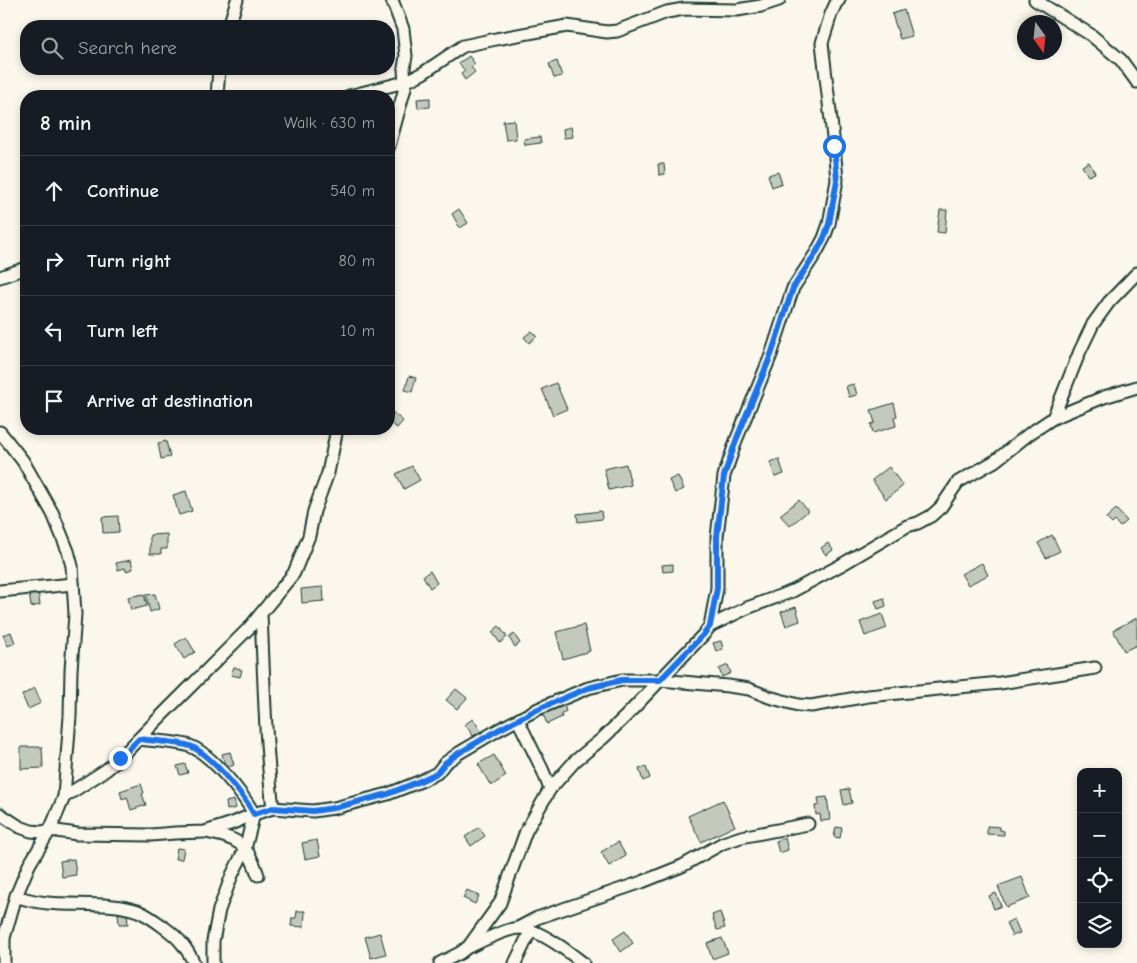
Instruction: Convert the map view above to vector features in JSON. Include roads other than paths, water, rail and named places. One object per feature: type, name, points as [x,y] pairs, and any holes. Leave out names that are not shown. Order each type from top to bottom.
[{"type":"street","points":[[231,20],[237,0]]},
{"type":"street","points":[[392,0],[403,30],[406,56],[404,68],[405,91],[395,125]]},
{"type":"street","points":[[373,90],[405,82],[423,73],[463,46],[567,26],[607,32],[617,31],[667,12],[684,9],[737,10],[761,6],[779,0]]},
{"type":"street","points":[[440,963],[469,946],[500,903],[526,831],[550,789],[574,761],[626,716],[710,626],[717,588],[717,537],[724,476],[737,438],[771,355],[793,288],[816,253],[824,238],[830,219],[837,180],[822,43],[831,14],[839,0]]},
{"type":"street","points":[[1035,0],[1091,35],[1121,60],[1137,82]]},
{"type":"street","points":[[217,90],[218,75]]},
{"type":"street","points":[[0,276],[20,270]]},
{"type":"street","points":[[1053,418],[1093,324],[1109,302],[1137,273]]},
{"type":"street","points":[[710,626],[747,608],[793,591],[907,526],[931,516],[958,482],[995,460],[1053,418],[1104,397],[1137,387]]},
{"type":"street","points":[[0,432],[23,461],[53,514],[72,566],[75,614],[64,797],[50,830],[29,865],[16,896],[4,938],[4,963]]},
{"type":"street","points":[[64,797],[106,770],[120,758],[249,628],[294,573],[309,536],[314,511],[328,474],[336,435]]},
{"type":"street","points":[[0,591],[73,584]]},
{"type":"street","points":[[261,614],[266,738],[273,808]]},
{"type":"street","points":[[205,832],[273,808],[313,811],[334,808],[388,794],[437,773],[445,763],[459,753],[538,709],[588,688],[622,680],[660,680],[728,686],[749,690],[798,705],[811,706],[868,696],[1000,683],[1094,668]]},
{"type":"street","points":[[518,720],[550,789]]},
{"type":"street","points":[[139,739],[188,745],[198,750],[222,772],[254,814],[245,848],[232,875],[219,910],[213,941],[213,963]]},
{"type":"street","points":[[0,814],[20,827],[42,832],[50,830],[102,835],[205,832],[226,837],[240,843],[253,860],[258,875]]},
{"type":"street","points":[[469,946],[518,928],[537,918],[642,882],[682,866],[723,843],[741,837],[808,824]]},
{"type":"street","points":[[16,896],[47,904],[96,905],[140,912],[176,936],[188,950],[194,963]]},
{"type":"street","points":[[518,928],[530,930],[565,949],[583,963]]},
{"type":"street","points":[[516,963],[530,930]]}]
